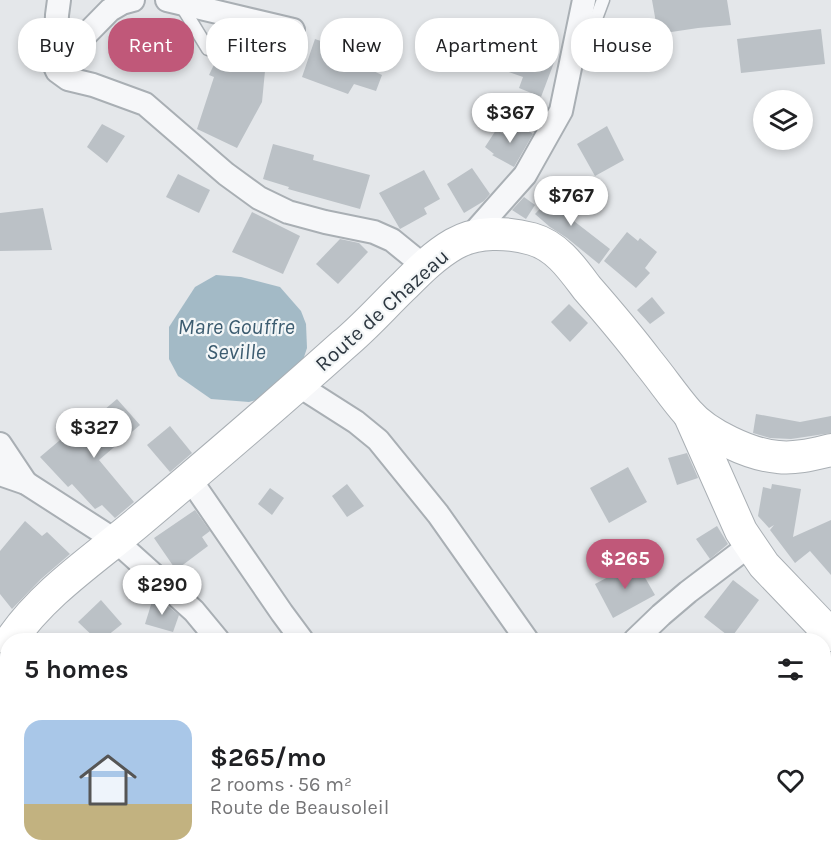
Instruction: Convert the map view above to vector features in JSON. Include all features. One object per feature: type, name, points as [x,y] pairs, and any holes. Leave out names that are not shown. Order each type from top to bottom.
[{"type":"main road","name":"Route de Chazeau","points":[[16,633],[40,606],[69,579],[190,479],[346,343],[424,266],[444,250],[470,237],[488,234],[515,236],[545,244],[555,251],[569,265],[690,415],[716,435],[738,446],[778,457],[831,450]]},
{"type":"main road","points":[[690,415],[741,531],[764,565],[829,633]]},
{"type":"street","points":[[57,18],[59,0]]},
{"type":"street","points":[[96,24],[110,10],[133,0]]},
{"type":"street","points":[[470,237],[525,175],[561,111],[584,0]]},
{"type":"street","points":[[174,2],[242,18]]},
{"type":"street","points":[[58,72],[68,79],[93,85],[145,104],[226,174],[260,198],[288,212],[374,232],[392,240],[424,266]]},
{"type":"street","points":[[298,385],[356,422],[378,440],[438,514],[522,633]]},
{"type":"street","points":[[0,444],[26,483]]},
{"type":"street","points":[[0,474],[26,483],[116,541],[194,611],[212,633]]},
{"type":"street","points":[[190,479],[297,633]]},
{"type":"street","points":[[642,633],[688,592],[750,545]]},
{"type":"lane","points":[[561,111],[603,0]]},
{"type":"lane","points":[[174,2],[206,46]]},
{"type":"water","name":"Mare Gouffre Seville","points":[[216,275],[241,277],[280,287],[301,311],[306,324],[307,348],[300,369],[270,396],[249,402],[211,399],[178,376],[169,359],[169,327],[195,287]]},
{"type":"building","points":[[652,0],[727,0],[731,25],[673,32],[673,18],[655,18]]},
{"type":"building","points":[[821,29],[825,64],[741,73],[737,39]]},
{"type":"building","points":[[315,39],[320,41],[320,72],[376,72],[382,75],[376,91],[354,84],[348,94],[302,77],[304,72],[308,72],[308,59]]},
{"type":"building","points":[[210,72],[265,72],[262,102],[237,148],[197,129],[214,77],[209,75]]},
{"type":"building","points":[[509,72],[550,72],[541,97],[519,88],[523,77]]},
{"type":"building","points":[[515,122],[533,134],[514,167],[492,155],[494,154],[485,147],[496,130],[504,134]]},
{"type":"building","points":[[102,124],[125,136],[107,163],[87,147]]},
{"type":"building","points":[[607,126],[624,160],[595,176],[577,144]]},
{"type":"building","points":[[273,144],[314,155],[313,160],[370,175],[360,209],[288,189],[289,187],[263,179]]},
{"type":"building","points":[[472,168],[490,194],[484,201],[464,213],[447,184]]},
{"type":"building","points":[[424,170],[440,199],[424,208],[427,214],[400,229],[379,193]]},
{"type":"building","points":[[178,174],[210,190],[199,213],[166,197]]},
{"type":"building","points":[[556,192],[576,212],[570,218],[610,249],[599,264],[535,214]]},
{"type":"building","points":[[524,197],[535,205],[526,219],[512,210]]},
{"type":"building","points":[[43,208],[52,250],[0,251],[0,213]]},
{"type":"building","points":[[252,212],[300,236],[283,274],[232,252]]},
{"type":"building","points":[[627,232],[638,241],[640,238],[657,252],[645,268],[650,273],[636,288],[604,261]]},
{"type":"building","points":[[340,239],[359,243],[368,252],[338,284],[316,264]]},
{"type":"building","points":[[652,297],[665,313],[650,324],[637,310]]},
{"type":"building","points":[[569,304],[588,323],[570,342],[551,322]]},
{"type":"building","points":[[117,399],[140,425],[99,460],[134,502],[115,518],[102,505],[95,509],[72,484],[68,487],[40,457],[66,435],[70,439]]},
{"type":"building","points":[[756,414],[800,422],[831,416],[831,433],[791,439],[770,438],[753,433]]},
{"type":"building","points":[[170,426],[192,453],[170,472],[147,445]]},
{"type":"building","points":[[687,453],[698,478],[677,485],[668,458]]},
{"type":"building","points":[[628,467],[647,502],[609,523],[590,488]]},
{"type":"building","points":[[347,484],[364,506],[347,517],[332,496]]},
{"type":"building","points":[[772,484],[801,489],[793,537],[831,520],[831,575],[810,551],[795,563],[770,530],[774,525],[769,528],[758,516],[763,487],[771,489]]},
{"type":"building","points":[[270,488],[284,498],[272,515],[258,504]]},
{"type":"building","points":[[195,510],[210,531],[202,537],[208,546],[176,570],[154,538]]},
{"type":"building","points":[[25,521],[42,536],[47,532],[70,554],[41,579],[12,609],[0,594],[0,551]]},
{"type":"building","points":[[717,526],[728,544],[710,559],[696,539]]},
{"type":"building","points":[[636,562],[655,595],[613,618],[595,584]]},
{"type":"building","points":[[733,580],[759,600],[735,633],[725,633],[704,617]]},
{"type":"building","points":[[154,595],[179,615],[173,632],[145,624]]},
{"type":"building","points":[[101,600],[122,624],[111,633],[90,633],[78,622]]}]
